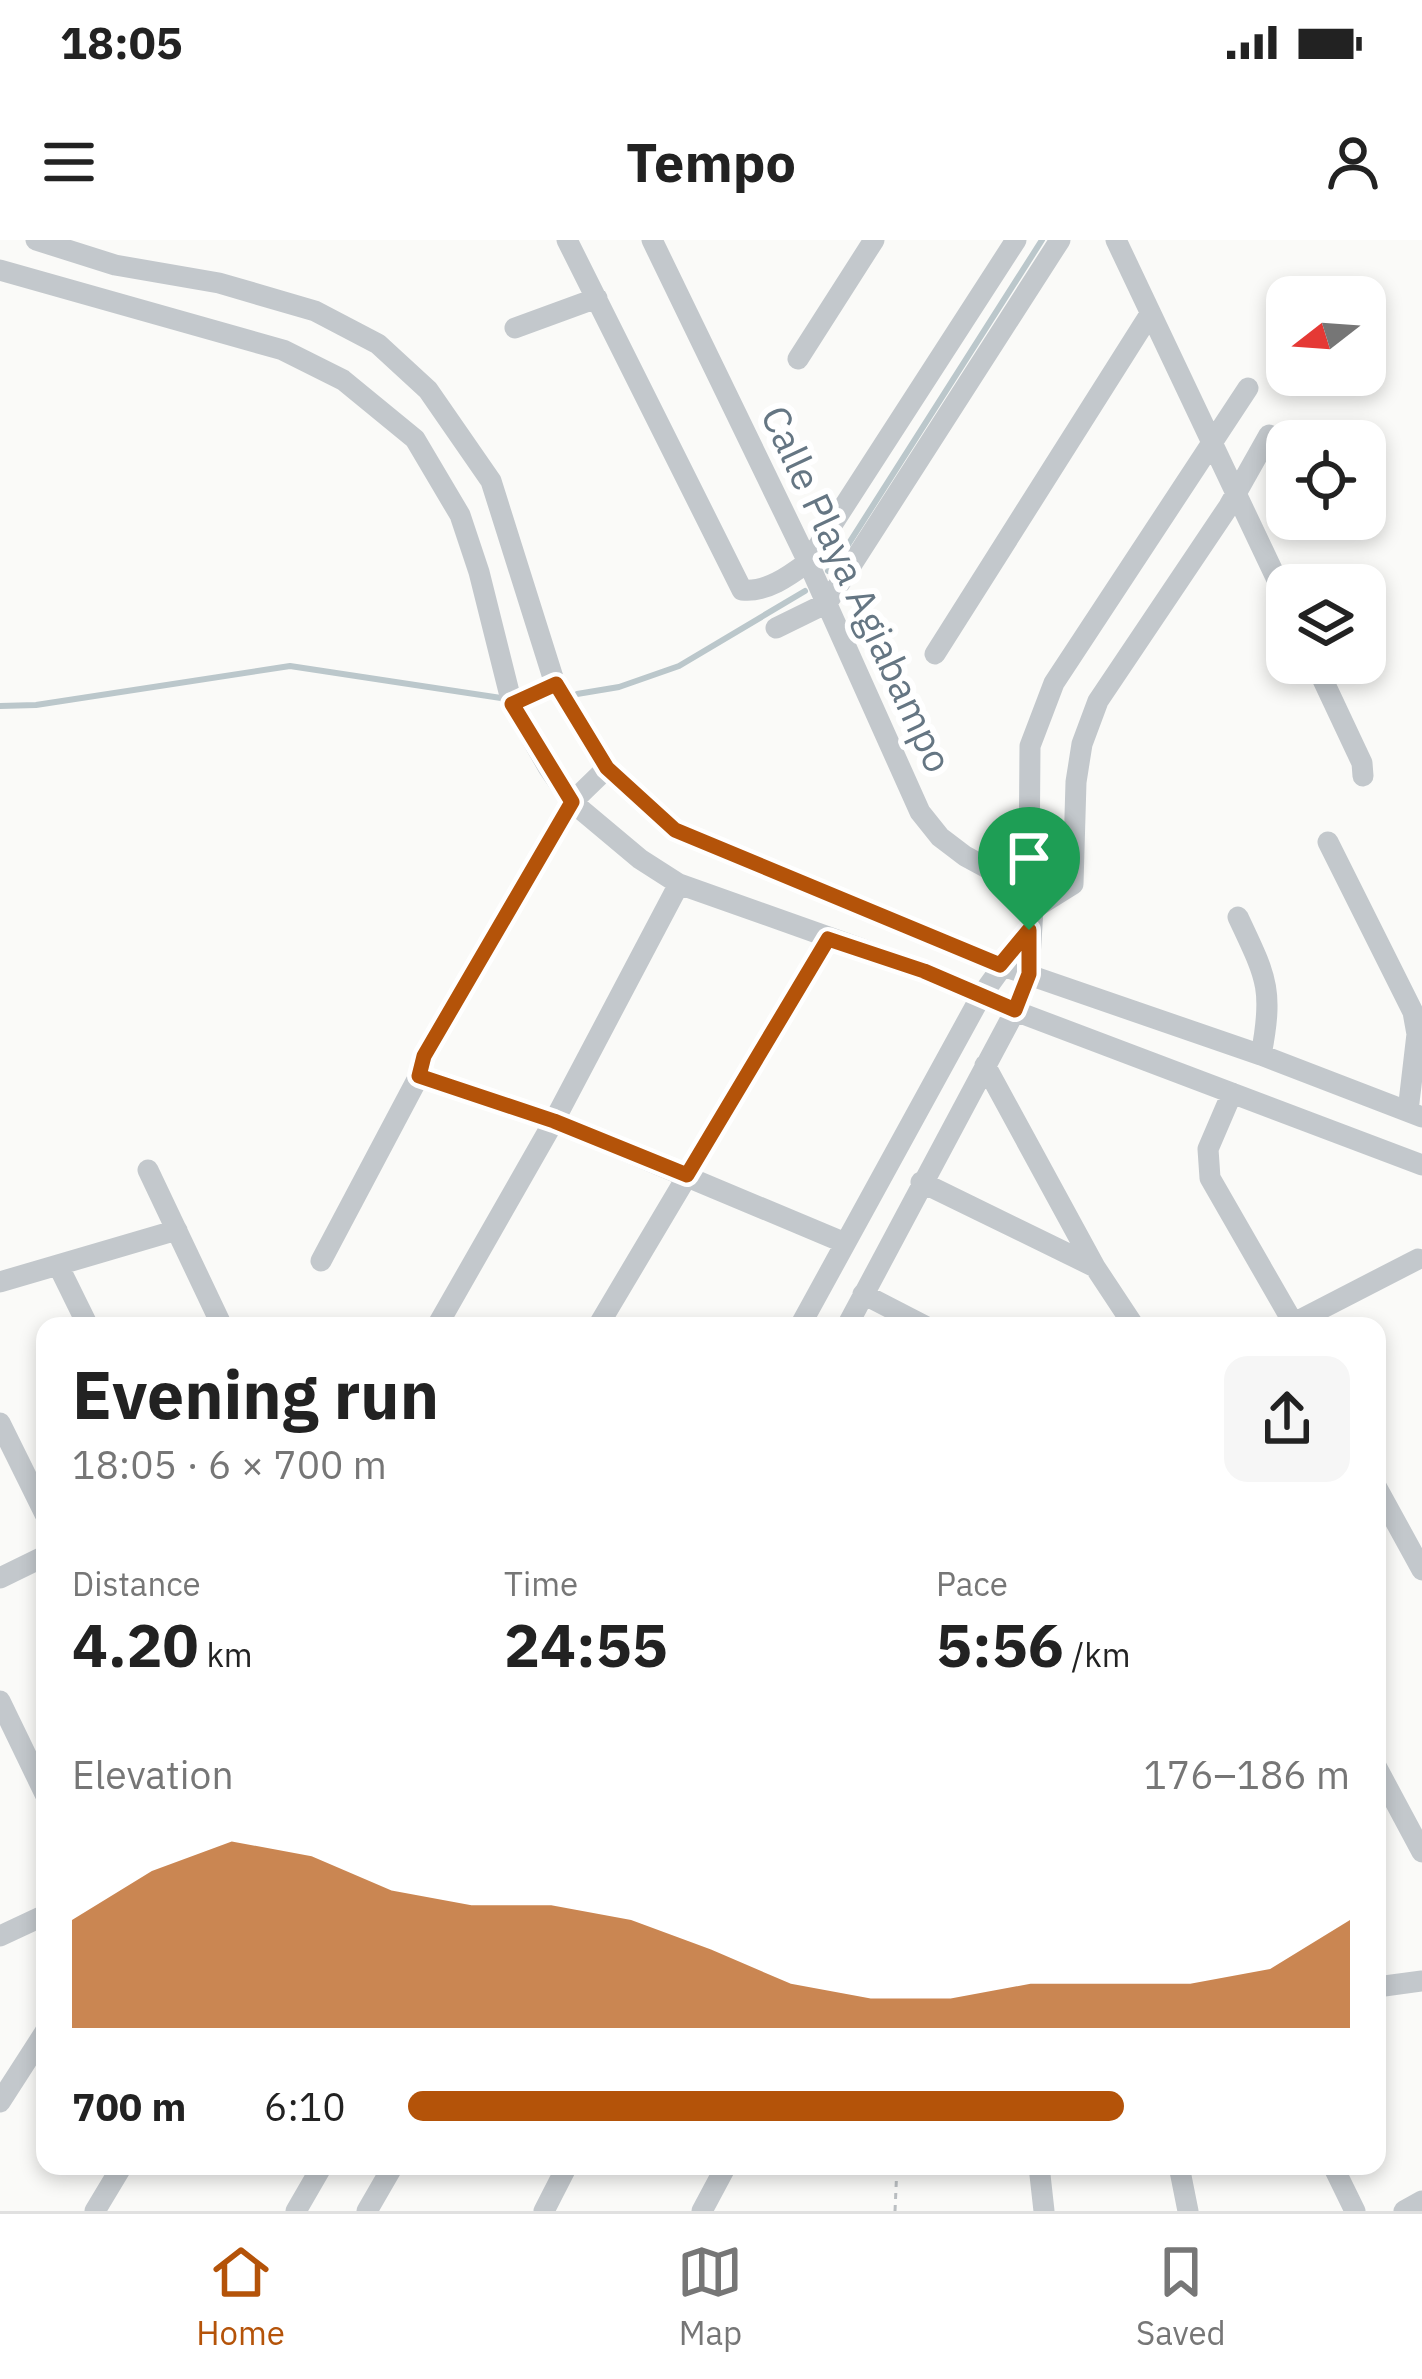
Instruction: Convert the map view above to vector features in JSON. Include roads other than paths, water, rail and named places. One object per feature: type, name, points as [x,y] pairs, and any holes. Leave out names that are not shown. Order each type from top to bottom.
[{"type":"street","points":[[36,240],[115,265],[219,283],[315,311],[378,344],[428,390],[491,481],[556,684],[607,768],[675,830],[1000,965],[1415,1114],[1414,1012],[1328,842]]},
{"type":"street","points":[[567,240],[742,590],[749,592],[769,586],[808,562],[1016,240]]},
{"type":"street","name":"Calle Playa Agiabampo","points":[[652,240],[808,562],[920,812],[940,837],[1028,910]]},
{"type":"street","points":[[798,359],[874,240]]},
{"type":"street","points":[[776,628],[827,603],[1060,240]]},
{"type":"street","points":[[1116,240],[1270,564]]},
{"type":"street","points":[[0,270],[261,343],[343,380],[415,439],[460,515],[512,704],[572,802],[640,859],[680,884],[924,971],[1422,1166]]},
{"type":"street","points":[[515,328],[597,298]]},
{"type":"street","points":[[935,654],[1150,314]]},
{"type":"street","points":[[852,1317],[1015,1010],[1029,974],[1030,746],[1046,700],[1248,388]]},
{"type":"street","points":[[805,1317],[1028,910],[1072,884],[1076,782],[1082,743],[1098,701],[1266,440]]},
{"type":"street","points":[[512,704],[556,684]]},
{"type":"street","points":[[1325,684],[1363,776]]},
{"type":"street","points":[[321,1261],[419,1076],[424,1056],[572,802],[607,768]]},
{"type":"street","points":[[442,1317],[554,1121],[680,884]]},
{"type":"street","points":[[1238,916],[1269,991],[1261,1055]]},
{"type":"street","points":[[603,1317],[828,939]]},
{"type":"street","points":[[985,1065],[1095,1267],[1128,1317]]},
{"type":"street","points":[[419,1076],[554,1121],[845,1243]]},
{"type":"street","points":[[1232,1093],[1208,1149],[1210,1178],[1288,1317]]},
{"type":"street","points":[[148,1169],[218,1317]]},
{"type":"street","points":[[921,1182],[1095,1267]]},
{"type":"street","points":[[0,1282],[177,1230]]},
{"type":"street","points":[[1307,1317],[1421,1254]]},
{"type":"street","points":[[58,1265],[84,1317]]},
{"type":"street","points":[[863,1294],[908,1317]]},
{"type":"street","points":[[0,1423],[36,1496]]},
{"type":"street","points":[[1386,1504],[1422,1570]]},
{"type":"street","points":[[0,1578],[36,1560]]},
{"type":"street","points":[[0,1702],[36,1776]]},
{"type":"street","points":[[1386,1785],[1422,1852]]},
{"type":"street","points":[[0,1936],[36,1919]]},
{"type":"street","points":[[1386,1986],[1422,1981]]},
{"type":"street","points":[[0,2102],[36,2046]]},
{"type":"street","points":[[94,2211],[116,2175]]},
{"type":"street","points":[[296,2211],[317,2175]]},
{"type":"street","points":[[367,2211],[388,2175]]},
{"type":"street","points":[[544,2211],[563,2175]]},
{"type":"street","points":[[702,2211],[721,2175]]},
{"type":"street","points":[[1040,2175],[1044,2211]]},
{"type":"street","points":[[1181,2175],[1188,2211]]},
{"type":"street","points":[[1337,2175],[1355,2211]]},
{"type":"street","points":[[1404,2211],[1422,2201]]},
{"type":"waterway","points":[[828,571],[1042,240]]},
{"type":"waterway","points":[[577,694],[619,687],[679,666],[805,591]]},
{"type":"waterway","points":[[0,706],[36,705],[290,666],[501,698]]}]
